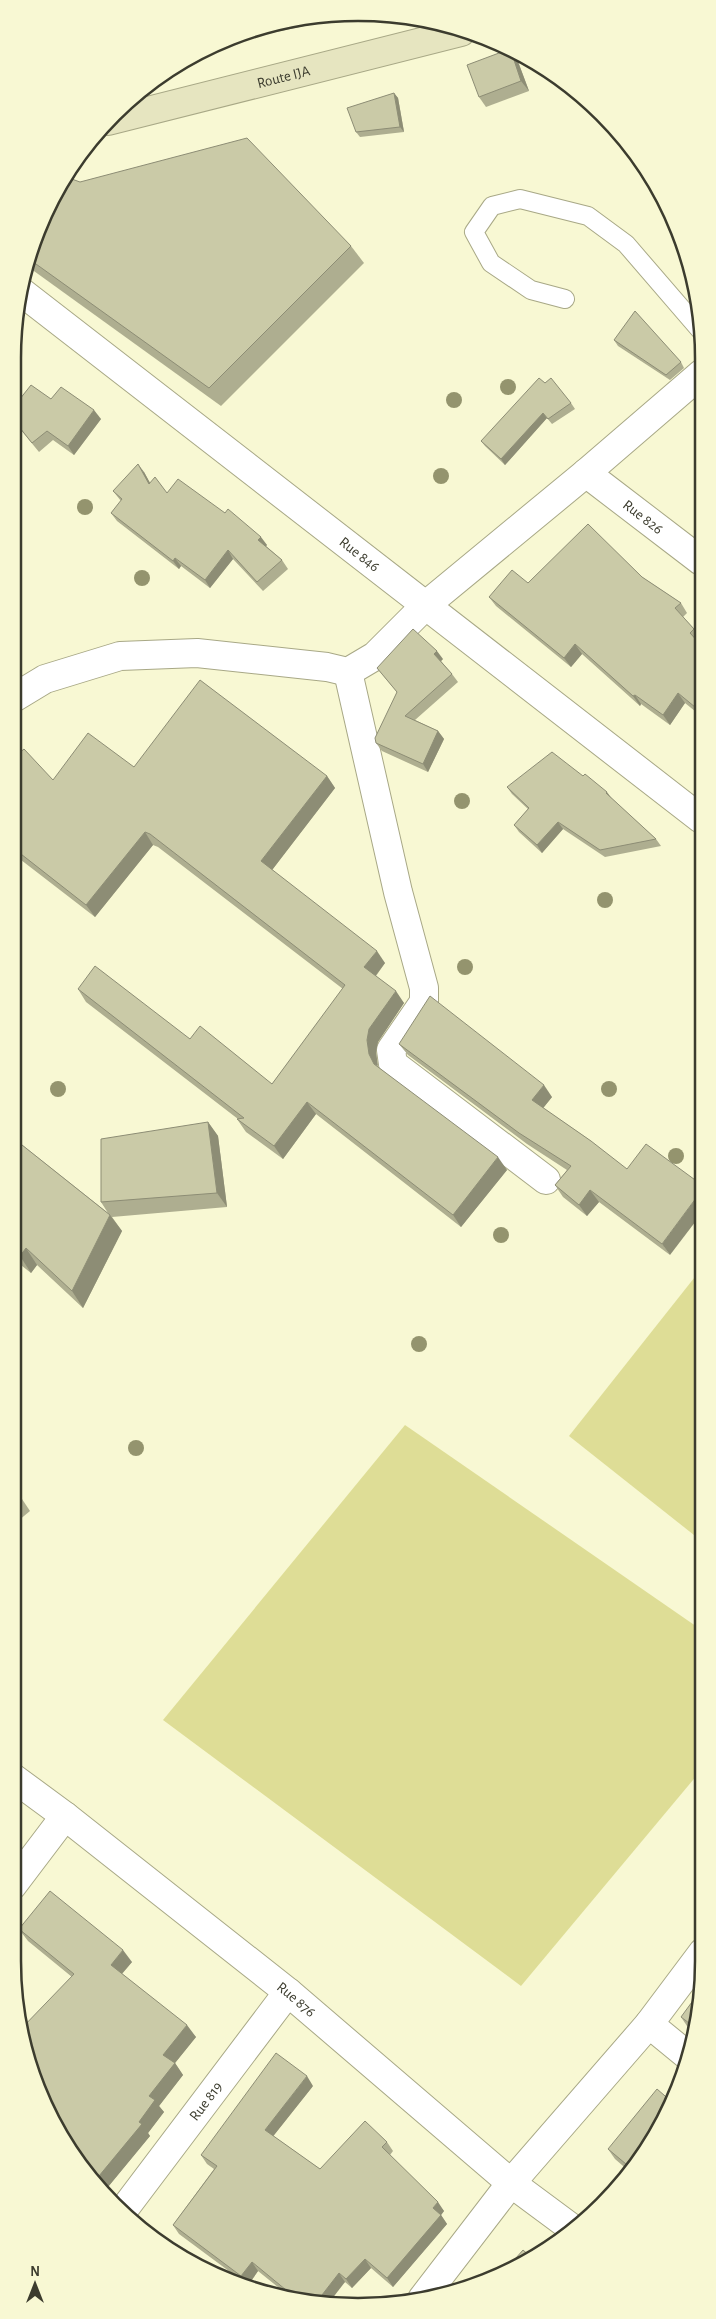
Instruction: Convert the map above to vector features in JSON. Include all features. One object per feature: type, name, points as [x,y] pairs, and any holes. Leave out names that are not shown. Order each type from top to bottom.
[{"type":"street","name":"Route IJA","points":[[124,116],[450,34]]},
{"type":"street","name":"Rue 846","points":[[27,296],[695,814]]},
{"type":"street","points":[[21,694],[45,679],[120,656],[197,653],[327,666],[348,672],[375,656],[426,606],[695,379]]},
{"type":"street","name":"Rue 826","points":[[586,473],[695,556]]},
{"type":"street","points":[[348,672],[398,892],[424,988],[424,1002],[391,1050],[393,1064],[546,1180]]},
{"type":"street","name":"Rue 876","points":[[21,1784],[65,1816],[288,1992],[511,2183],[567,2225]]},
{"type":"street","points":[[21,1874],[65,1816]]},
{"type":"street","points":[[429,2290],[511,2183],[649,2024],[695,1964]]},
{"type":"street","name":"Rue 819","points":[[127,2205],[288,1992]]},
{"type":"street","points":[[649,2024],[682,2051]]},
{"type":"lane","points":[[565,299],[530,290],[491,263],[474,232],[492,206],[520,199],[588,216],[626,244],[693,321]]},
{"type":"shaded area","points":[[695,1277],[695,1536],[569,1436]]},
{"type":"shaded area","points":[[405,1425],[695,1625],[695,1778],[521,1986],[163,1720]]},
{"type":"building","points":[[500,53],[514,60],[521,81],[479,97],[467,65]]},
{"type":"building","points":[[394,93],[400,127],[356,132],[347,108]]},
{"type":"building","points":[[247,138],[351,246],[209,388],[35,263],[47,229],[66,190],[73,179],[80,182]]},
{"type":"building","points":[[635,311],[681,362],[666,375],[614,340]]},
{"type":"building","points":[[539,378],[545,383],[551,378],[571,403],[548,419],[543,413],[501,459],[481,441]]},
{"type":"building","points":[[31,385],[51,399],[61,387],[94,410],[68,446],[47,431],[32,443],[21,429],[21,398]]},
{"type":"building","points":[[138,464],[149,484],[155,477],[167,493],[178,479],[225,513],[228,509],[261,537],[258,540],[282,560],[257,582],[228,550],[205,580],[175,558],[173,561],[111,513],[122,499],[113,491]]},
{"type":"building","points":[[588,524],[642,577],[681,603],[675,608],[694,629],[690,633],[695,638],[695,707],[678,693],[663,715],[635,695],[633,696],[575,644],[564,658],[489,597],[512,570],[528,583]]},
{"type":"building","points":[[413,629],[437,651],[434,654],[452,674],[405,716],[438,731],[423,764],[376,743],[375,738],[397,692],[377,668]]},
{"type":"building","points":[[200,680],[327,776],[261,861],[377,951],[364,967],[396,991],[369,1029],[367,1040],[369,1054],[374,1064],[498,1157],[453,1215],[307,1102],[274,1146],[237,1119],[244,1118],[78,989],[95,966],[190,1039],[200,1026],[272,1084],[345,985],[150,834],[145,832],[86,905],[21,854],[21,752],[24,749],[53,780],[88,733],[134,767]]},
{"type":"building","points":[[552,752],[583,776],[585,774],[607,792],[656,839],[600,850],[558,822],[537,845],[514,825],[529,808],[507,787]]},
{"type":"building","points":[[430,996],[544,1085],[532,1100],[627,1169],[646,1144],[695,1180],[695,1199],[662,1244],[590,1190],[579,1205],[555,1185],[571,1166],[519,1133],[399,1044]]},
{"type":"building","points":[[208,1122],[217,1193],[101,1202],[101,1139]]},
{"type":"building","points":[[21,1144],[110,1215],[72,1291],[26,1248],[21,1255]]},
{"type":"building","points":[[50,1891],[123,1950],[111,1965],[187,2025],[163,2055],[175,2063],[149,2096],[155,2100],[139,2122],[142,2124],[99,2176],[78,2148],[56,2110],[39,2069],[27,2023],[74,1974],[21,1931],[21,1927]]},
{"type":"building","points":[[692,2002],[689,2023],[681,2017]]},
{"type":"building","points":[[276,2053],[307,2076],[265,2130],[320,2169],[365,2121],[387,2142],[382,2147],[438,2202],[433,2208],[441,2215],[387,2278],[365,2259],[346,2279],[339,2273],[321,2296],[285,2289],[252,2262],[241,2276],[173,2225],[217,2166],[201,2155]]},
{"type":"building","points":[[657,2089],[666,2097],[650,2129],[626,2164],[608,2149]]},
{"type":"building","points":[[523,2250],[526,2253],[526,2253],[515,2259]]}]
